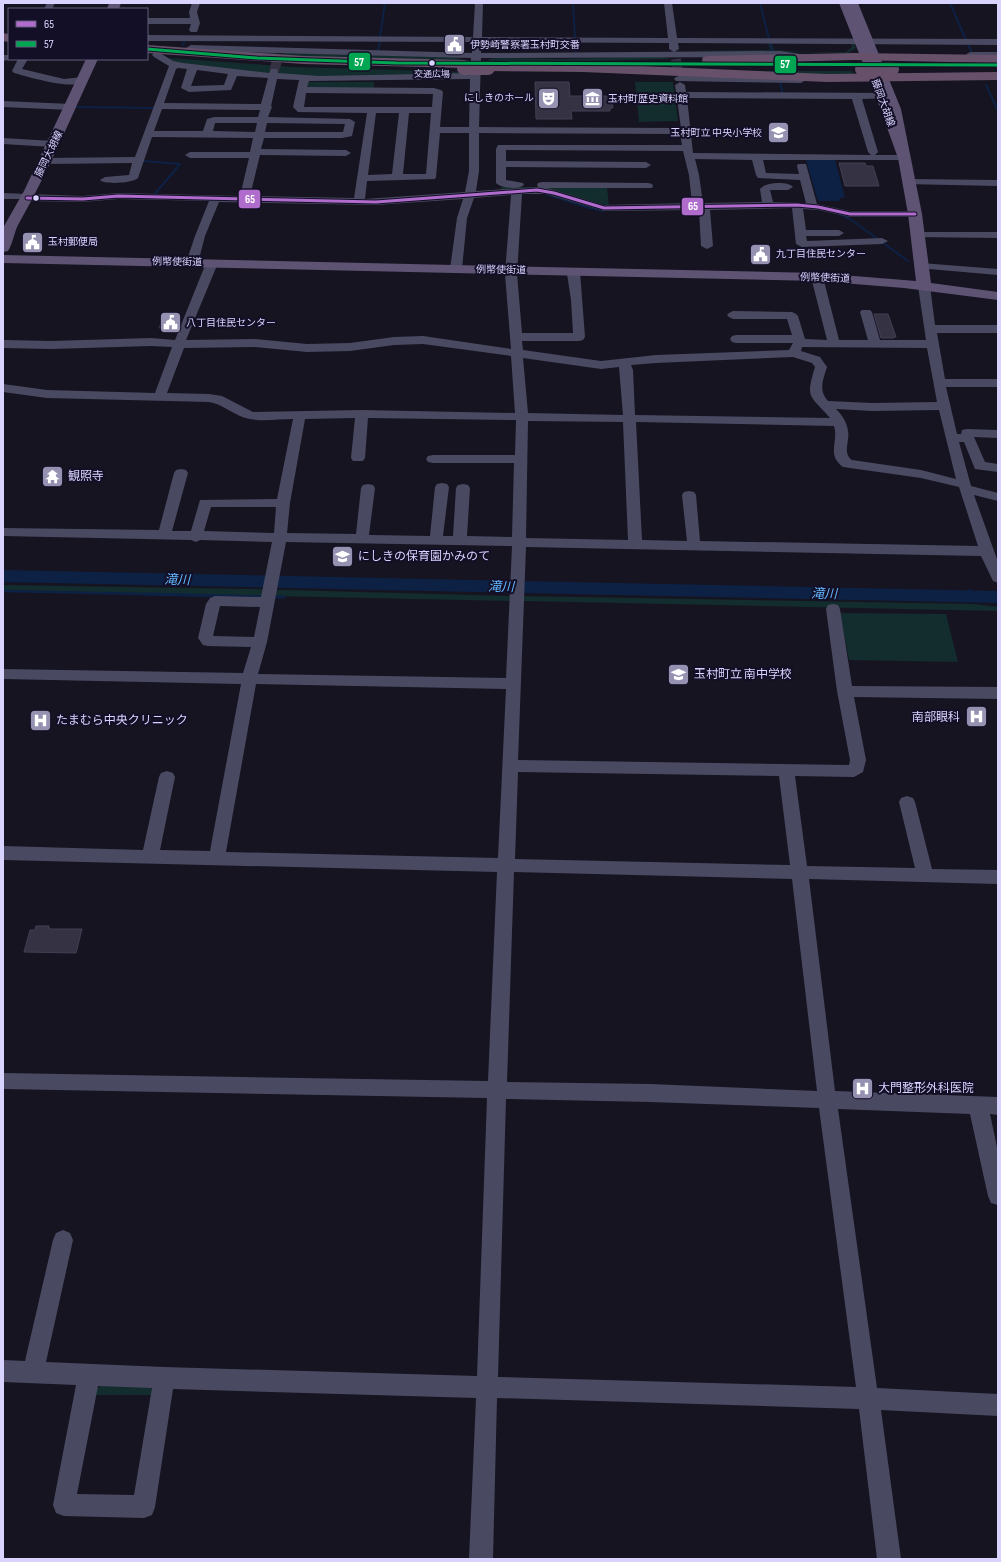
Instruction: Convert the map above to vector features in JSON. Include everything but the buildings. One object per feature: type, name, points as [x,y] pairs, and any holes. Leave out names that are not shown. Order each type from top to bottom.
[{"type":"highway","points":[[149,51],[252,63],[321,66],[875,67],[998,69]]},
{"type":"highway","points":[[583,66],[804,57],[948,77],[998,76]]},
{"type":"highway","points":[[583,66],[827,78],[928,57],[998,60]]},
{"type":"highway","points":[[875,67],[998,65]]},
{"type":"main road","name":"藤岡大胡線","points":[[844,3],[875,67],[899,126],[915,214],[924,286]]},
{"type":"main road","points":[[854,6],[857,28],[863,41]]},
{"type":"main road","name":"藤岡大胡線","points":[[3,248],[10,228],[46,161],[92,60]]},
{"type":"main road","name":"藤岡大胡線","points":[[886,96],[895,133],[904,158]]},
{"type":"main road","name":"例幣使街道","points":[[3,259],[817,277],[924,286],[998,296]]},
{"type":"street","points":[[179,48],[187,38],[196,21],[193,12],[196,3]]},
{"type":"street","points":[[456,269],[463,214],[470,195],[474,171],[476,56],[479,3]]},
{"type":"street","points":[[668,3],[675,57]]},
{"type":"street","points":[[148,21],[196,21]]},
{"type":"street","points":[[148,38],[998,42]]},
{"type":"street","points":[[149,51],[179,48],[280,53],[476,56],[675,57],[780,54],[804,57]]},
{"type":"street","points":[[149,51],[176,65],[305,78],[355,80],[476,76]]},
{"type":"street","points":[[928,57],[947,55],[998,55]]},
{"type":"street","points":[[22,60],[17,71],[64,82],[83,80]]},
{"type":"street","points":[[105,180],[133,178],[172,68],[176,65]]},
{"type":"street","points":[[193,67],[186,88],[189,89],[226,89],[229,87],[234,72]]},
{"type":"street","points":[[244,200],[274,74]]},
{"type":"street","points":[[707,246],[701,207],[687,152],[678,76],[801,80],[827,78]]},
{"type":"street","points":[[948,77],[972,80],[998,80]]},
{"type":"street","points":[[305,78],[299,109],[437,110]]},
{"type":"street","points":[[302,90],[436,91],[439,93],[431,177],[362,178]]},
{"type":"street","points":[[681,95],[886,96]]},
{"type":"street","points":[[856,96],[873,152]]},
{"type":"street","points":[[160,102],[268,103]]},
{"type":"street","points":[[3,104],[70,108]]},
{"type":"street","points":[[359,201],[372,110]]},
{"type":"street","points":[[397,178],[404,110]]},
{"type":"street","points":[[149,134],[345,135],[349,132],[350,122],[212,120],[207,134]]},
{"type":"street","points":[[436,130],[685,131]]},
{"type":"street","points":[[582,130],[583,147]]},
{"type":"street","points":[[3,141],[53,144]]},
{"type":"street","points":[[648,186],[503,185],[500,182],[501,149],[504,147],[644,148],[757,157],[904,158]]},
{"type":"street","points":[[644,148],[651,208]]},
{"type":"street","points":[[190,155],[346,153]]},
{"type":"street","points":[[757,157],[762,176],[806,182]]},
{"type":"street","points":[[800,157],[812,206]]},
{"type":"street","points":[[46,161],[138,161]]},
{"type":"street","points":[[501,164],[646,165]]},
{"type":"street","points":[[768,206],[765,189],[767,187],[806,182]]},
{"type":"street","points":[[909,182],[998,182]]},
{"type":"street","points":[[3,196],[83,199],[118,196],[244,200],[398,201],[546,191],[590,206],[604,208],[798,205],[812,206],[850,214],[915,214]]},
{"type":"street","points":[[481,1559],[497,1091],[519,542],[522,417],[516,353],[512,270],[517,192]]},
{"type":"street","points":[[192,263],[200,236],[215,198]]},
{"type":"street","points":[[798,205],[801,233],[852,232],[856,243],[880,241]]},
{"type":"street","points":[[918,235],[998,235]]},
{"type":"street","points":[[160,396],[179,344],[212,263]]},
{"type":"street","points":[[921,266],[998,272]]},
{"type":"street","points":[[515,337],[579,337],[574,272]]},
{"type":"street","points":[[817,277],[834,343]]},
{"type":"street","points":[[3,532],[196,537],[635,544],[694,546],[994,565],[966,487],[944,406],[932,344],[924,286]]},
{"type":"street","points":[[866,312],[875,343]]},
{"type":"street","points":[[732,315],[792,316],[797,345],[806,356],[819,362],[821,367],[814,388],[820,400],[839,422],[842,431],[840,458],[843,461],[848,464],[921,474],[998,497]]},
{"type":"street","points":[[930,329],[998,329]]},
{"type":"street","points":[[736,339],[797,345]]},
{"type":"street","points":[[3,344],[51,345],[152,342],[179,344],[255,343],[307,348],[350,347],[394,341],[423,340],[587,364],[624,363],[797,345],[834,343],[932,344]]},
{"type":"street","points":[[624,363],[627,370],[628,418],[635,544]]},
{"type":"street","points":[[940,383],[998,383]]},
{"type":"street","points":[[3,388],[47,394],[160,396],[216,399],[226,402],[248,415],[362,414],[839,422]]},
{"type":"street","points":[[825,405],[866,407],[944,406]]},
{"type":"street","points":[[217,858],[249,680],[260,642],[280,538],[283,503],[300,414]]},
{"type":"street","points":[[358,458],[362,414]]},
{"type":"street","points":[[967,438],[967,433],[998,434]]},
{"type":"street","points":[[952,437],[967,438],[970,441],[980,466],[998,468]]},
{"type":"street","points":[[433,459],[520,459]]},
{"type":"street","points":[[164,536],[181,473]]},
{"type":"street","points":[[436,540],[442,487]]},
{"type":"street","points":[[362,540],[368,488]]},
{"type":"street","points":[[460,541],[463,488]]},
{"type":"street","points":[[689,495],[694,546]]},
{"type":"street","points":[[196,537],[205,503],[283,503]]},
{"type":"street","points":[[260,642],[206,641],[205,638],[213,604],[215,602],[269,596]]},
{"type":"street","points":[[511,766],[854,771],[857,768],[858,760],[845,691],[833,609]]},
{"type":"street","points":[[3,674],[513,684]]},
{"type":"street","points":[[845,691],[998,693]]},
{"type":"street","points":[[786,770],[800,872],[827,1100],[877,1456],[889,1559]]},
{"type":"street","points":[[150,857],[168,776]]},
{"type":"street","points":[[907,802],[925,875]]},
{"type":"street","points":[[3,853],[998,877]]},
{"type":"street","points":[[3,1081],[658,1094],[998,1106]]},
{"type":"street","points":[[978,1105],[998,1196]]},
{"type":"street","points":[[33,1372],[63,1240]]},
{"type":"street","points":[[3,1371],[164,1378],[868,1398],[998,1405]]},
{"type":"street","points":[[89,1374],[64,1505],[144,1507],[164,1378]]},
{"type":"green space","points":[[676,42],[677,42],[852,42],[856,48],[848,53],[678,51]],"holes":[[[677,42],[768,43],[770,50],[680,51],[678,50]],[[851,43],[852,47],[846,52],[804,52],[774,50],[772,44]]]},
{"type":"green space","points":[[218,52],[274,53],[283,55],[286,53],[454,57],[464,60],[311,58]]},
{"type":"green space","points":[[660,56],[671,59],[487,62],[490,59],[499,58],[561,59]]},
{"type":"green space","points":[[170,58],[295,67],[463,72],[457,74],[340,78],[277,74],[279,67],[273,67],[271,71],[273,71],[266,74],[184,65],[166,59]]},
{"type":"green space","points":[[707,71],[852,71],[854,75],[788,74]]},
{"type":"green space","points":[[374,82],[374,89],[310,89],[306,87],[306,83]]},
{"type":"green space","points":[[635,82],[673,82],[678,121],[639,122]]},
{"type":"green space","points":[[501,187],[607,187],[609,206],[546,189],[501,191]]},
{"type":"green space","points":[[3,585],[267,590],[265,596],[3,590]]},
{"type":"green space","points":[[273,590],[513,596],[512,601],[272,596]]},
{"type":"green space","points":[[521,596],[975,604],[998,607],[998,611],[521,601]]},
{"type":"green space","points":[[840,613],[946,614],[958,662],[849,660]]},
{"type":"green space","points":[[104,1383],[149,1384],[155,1395],[92,1395],[94,1391]]},
{"type":"water","points":[[806,160],[835,160],[845,198],[839,198],[840,201],[818,201]]},
{"type":"waterway","points":[[380,37],[385,3]]},
{"type":"waterway","points":[[573,3],[575,38]]},
{"type":"waterway","points":[[760,3],[769,39]]},
{"type":"waterway","points":[[950,3],[966,40]]},
{"type":"waterway","points":[[183,45],[185,40]]},
{"type":"waterway","points":[[378,51],[380,41]]},
{"type":"waterway","points":[[575,42],[576,54]]},
{"type":"waterway","points":[[770,43],[772,51]]},
{"type":"waterway","points":[[968,44],[971,51]]},
{"type":"waterway","points":[[780,83],[783,94]]},
{"type":"waterway","points":[[986,85],[998,111]]},
{"type":"waterway","points":[[77,107],[155,108]]},
{"type":"waterway","points":[[143,161],[180,164],[154,195]]},
{"type":"waterway","points":[[546,194],[589,208],[604,211]]},
{"type":"waterway","points":[[839,214],[850,219],[908,261]]},
{"type":"waterway","name":"滝川","points":[[3,576],[998,597]]},
{"type":"waterway","name":"滝川","points":[[970,590],[971,595]]},
{"type":"waterway","points":[[3,591],[165,594]]},
{"type":"waterway","points":[[145,594],[165,594]]},
{"type":"waterway","points":[[165,594],[188,595]]},
{"type":"waterway","points":[[165,594],[264,597]]},
{"type":"waterway","points":[[273,597],[284,597]]},
{"type":"tunnel","points":[[274,71],[279,55]]},
{"type":"tunnel","points":[[676,59],[678,73]]},
{"type":"transit line","name":"57","points":[[148,49],[257,58],[396,63],[998,65]]},
{"type":"transit line","name":"65","points":[[27,198],[83,199],[118,196],[376,202],[537,190],[554,193],[604,208],[797,205],[818,207],[850,214],[915,214]]},
{"type":"place","name":"伊勢崎警察署玉村町交番","points":[[455,45]]},
{"type":"place","name":"交通広場","points":[[432,63]]},
{"type":"place","name":"にしきのホール","points":[[549,98]]},
{"type":"place","name":"玉村町歴史資料館","points":[[593,99]]},
{"type":"place","name":"玉村町立 中央小学校","points":[[778,133]]},
{"type":"place","name":"玉村郵便局","points":[[32,242]]},
{"type":"place","name":"九丁目住民センター","points":[[761,254]]},
{"type":"place","name":"八丁目住民センター","points":[[171,323]]},
{"type":"place","name":"観照寺","points":[[53,476]]},
{"type":"place","name":"にしきの保育園かみのて","points":[[343,556]]},
{"type":"place","name":"玉村町立 南中学校","points":[[679,674]]},
{"type":"place","name":"南部眼科","points":[[976,717]]},
{"type":"place","name":"たまむら中央クリニック","points":[[40,720]]},
{"type":"place","name":"大門整形外科医院","points":[[863,1088]]}]
